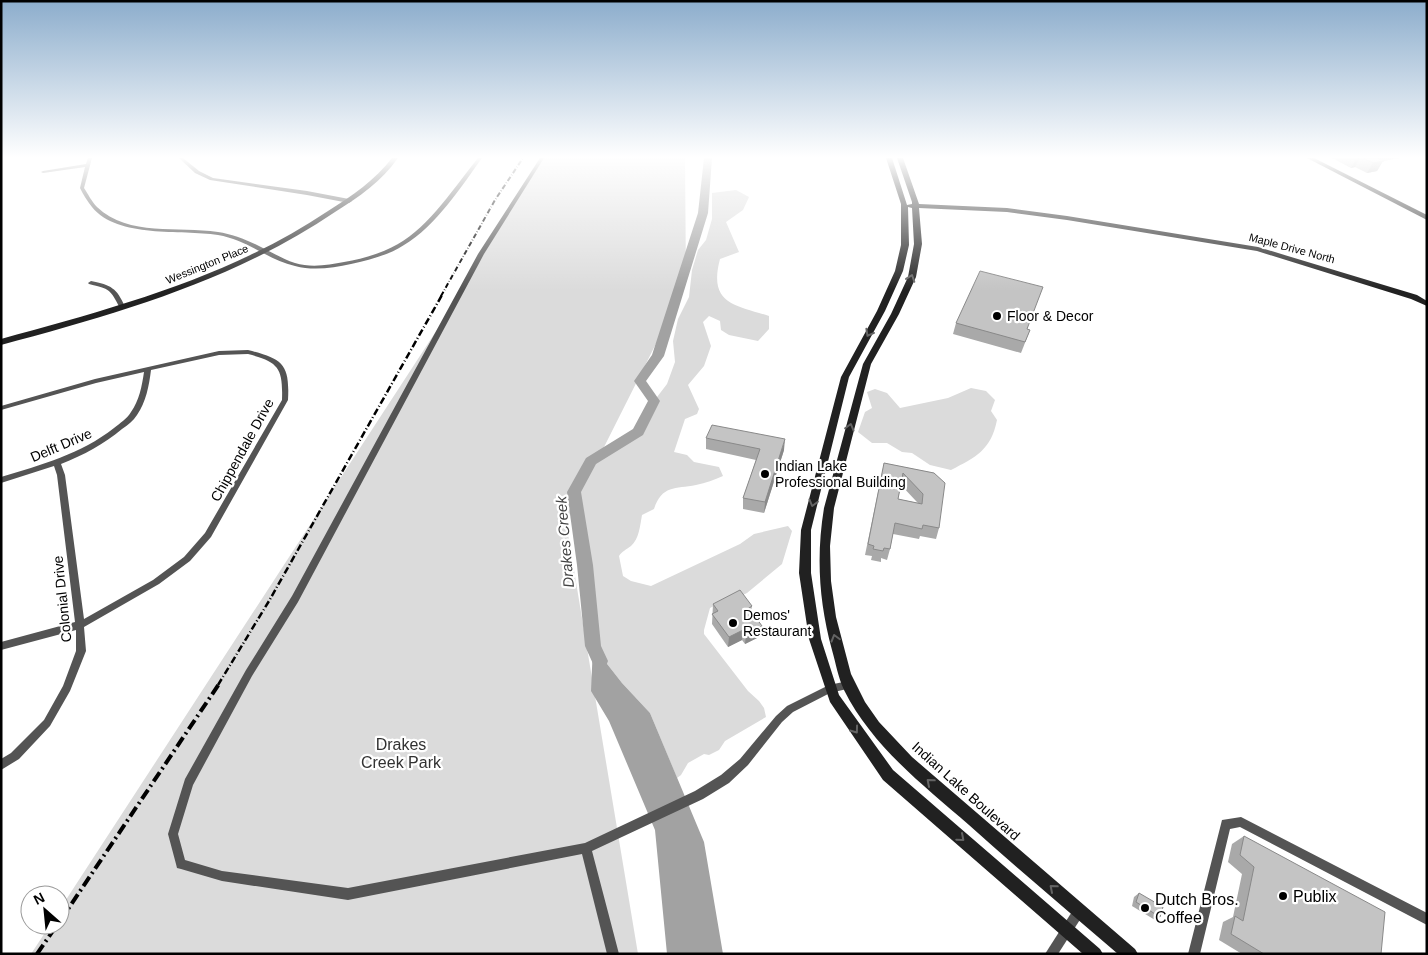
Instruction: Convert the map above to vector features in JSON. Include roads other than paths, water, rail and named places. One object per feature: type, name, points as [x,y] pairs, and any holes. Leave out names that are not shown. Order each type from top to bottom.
[{"type":"main road","name":"Wessington Place","points":[[1,342],[122,307],[176,289],[266,251],[303,232],[347,203]]},
{"type":"main road","points":[[1394,203],[1427,220]]},
{"type":"main road","name":"Maple Drive North","points":[[904,204],[1006,208],[1068,216],[1258,247],[1347,273],[1382,281],[1427,298]]},
{"type":"main road","points":[[904,204],[905,245],[899,271],[881,311],[845,377],[806,530],[805,573],[815,640],[829,688],[846,718],[888,775],[1095,954]]},
{"type":"main road","name":"Indian Lake Boulevard","points":[[915,204],[918,244],[912,277],[895,314],[867,364],[826,526],[824,573],[826,598],[832,629],[848,685],[864,712],[906,762],[1130,954]]},
{"type":"main road","name":"Maple Drive North","points":[[1347,273],[1414,297],[1427,304]]},
{"type":"main road","points":[[827,450],[843,453]]},
{"type":"street","points":[[91,203],[108,219],[129,226],[146,229],[222,234],[239,238],[293,265],[312,268],[358,260],[402,245],[416,235],[443,203]]},
{"type":"street","points":[[513,203],[480,254],[295,599],[244,682],[189,783],[173,834],[181,864],[222,876],[348,894],[586,848],[699,795],[725,779],[744,762],[778,719],[790,708],[829,688],[848,685]]},
{"type":"street","points":[[91,283],[108,286],[117,296],[122,307]]},
{"type":"street","name":"Chippendale Drive","points":[[1,408],[95,381],[219,353],[248,352],[268,357],[282,368],[286,382],[285,400],[250,463],[208,535],[187,559],[156,582],[80,625],[1,646]]},
{"type":"street","name":"Delft Drive","points":[[1,480],[57,463],[112,434],[134,415],[142,399],[148,370]]},
{"type":"street","name":"Colonial Drive","points":[[1,765],[15,756],[47,723],[67,688],[81,651],[80,625],[61,475],[57,463]]},
{"type":"street","points":[[1194,954],[1226,824],[1241,822],[1427,919]]},
{"type":"street","points":[[586,848],[614,954]]},
{"type":"street","points":[[1051,954],[1079,911]]},
{"type":"waterway","name":"Drakes Creek","points":[[600,661],[593,646],[585,565],[574,492],[591,461],[638,432],[654,401],[640,381],[658,356],[703,213],[704,203]]},
{"type":"railway","points":[[441,296],[494,203]]},
{"type":"railway","points":[[218,685],[269,601],[442,295]]},
{"type":"railway","points":[[70,906],[219,684]]},
{"type":"railway","points":[[37,954],[50,935]]},
{"type":"place","name":"Floor & Decor","points":[[997,316]]},
{"type":"place","name":"Indian Lake Professional Building","points":[[765,474]]},
{"type":"place","name":"Demos' Restaurant","points":[[733,623]]},
{"type":"place","name":"Publix","points":[[1283,896]]},
{"type":"place","name":"Dutch Bros. Coffee","points":[[1145,908]]},
{"type":"park label","name":"Drakes Creek Park","points":[[401,753]]}]
